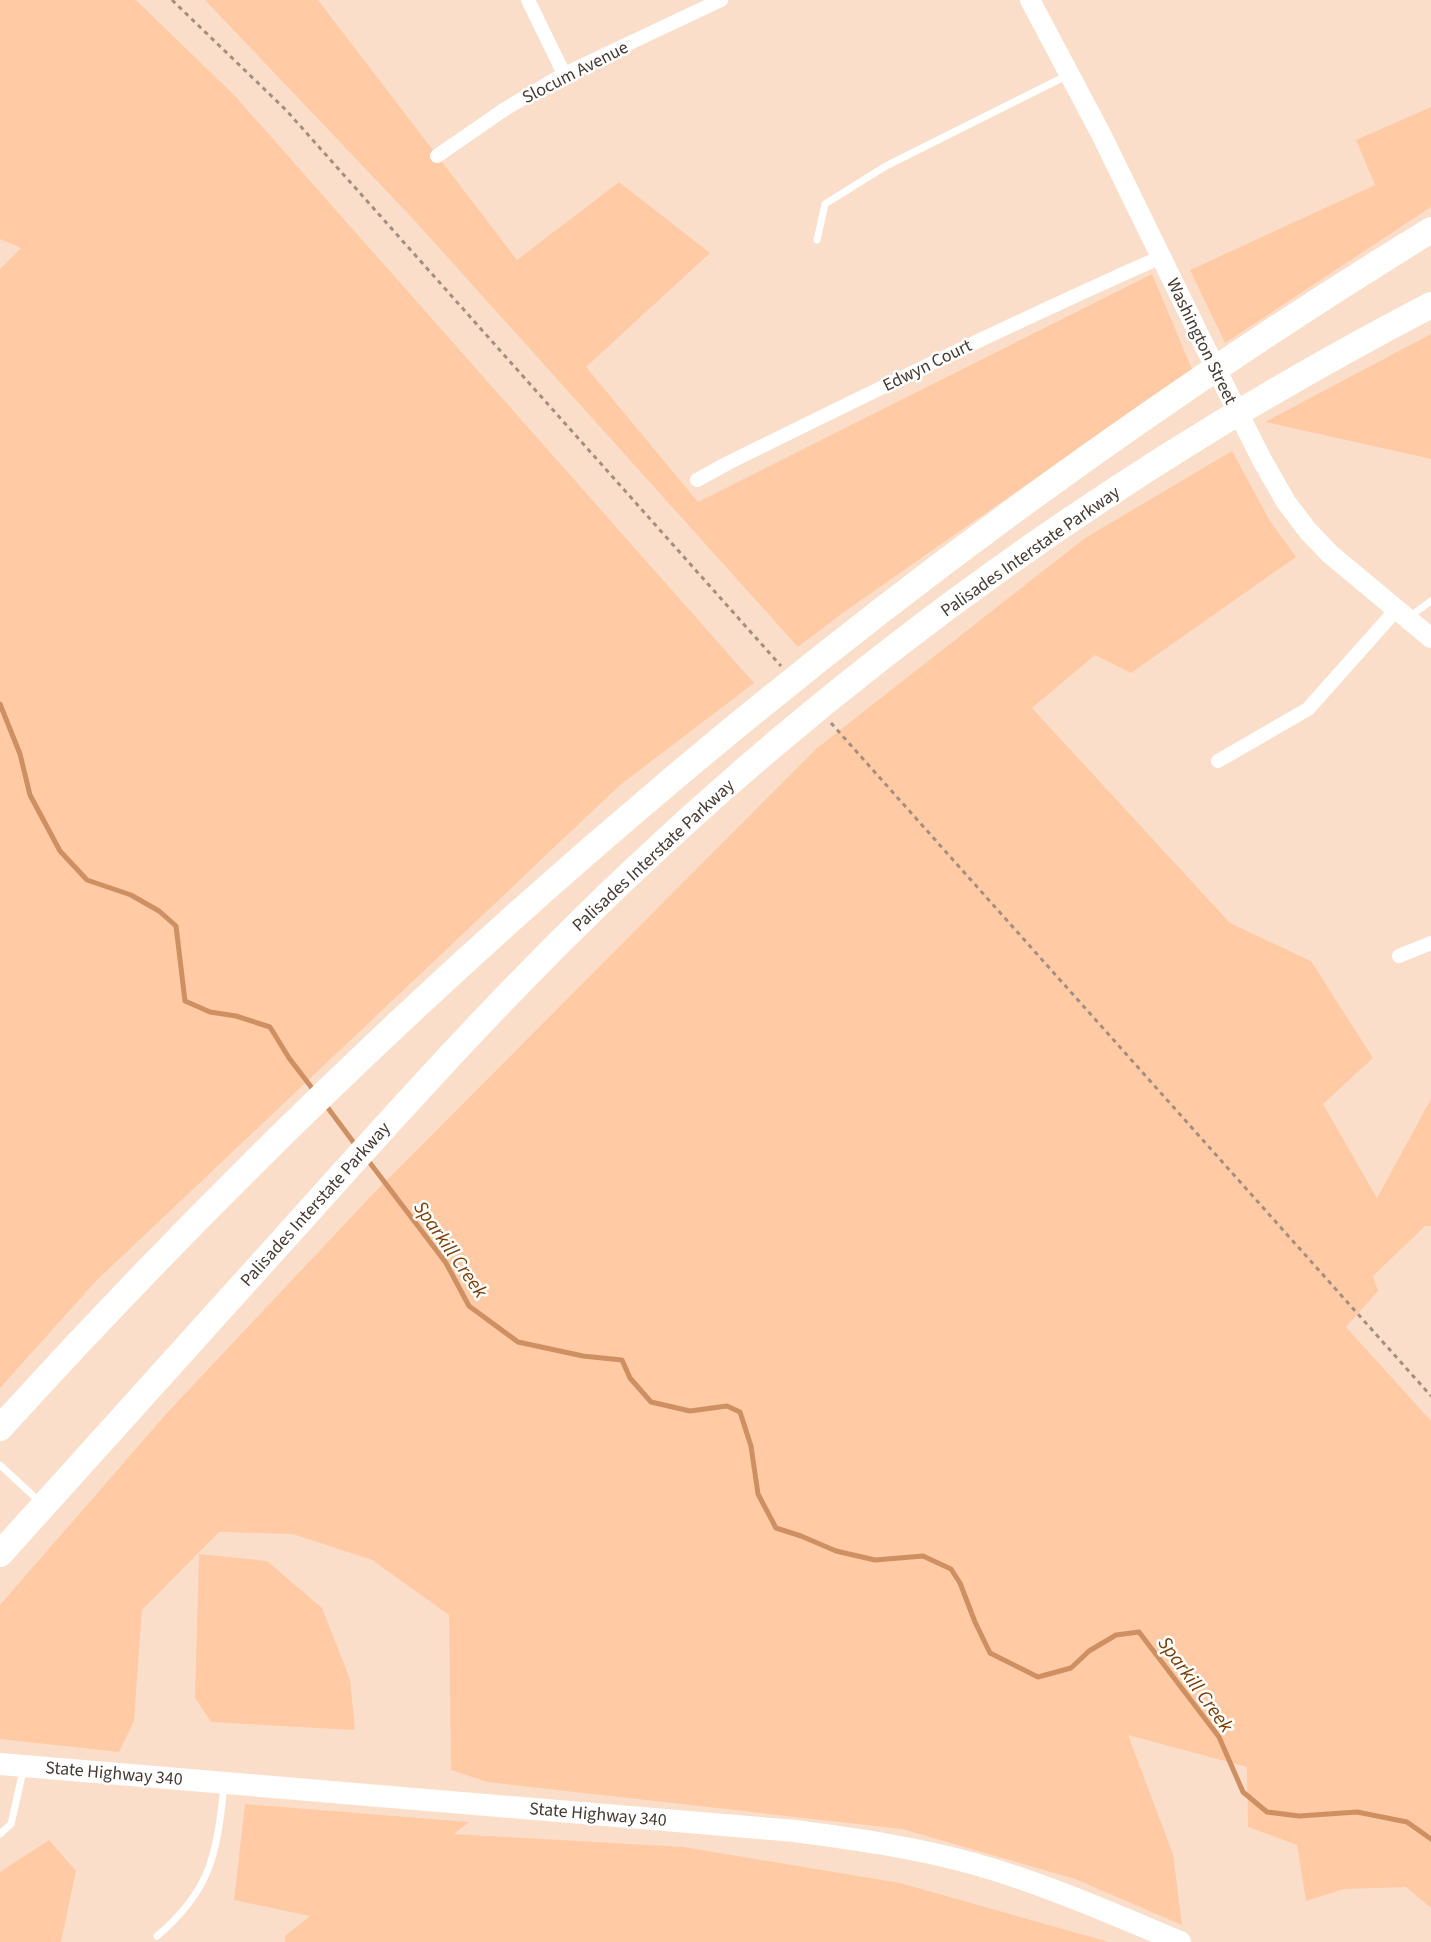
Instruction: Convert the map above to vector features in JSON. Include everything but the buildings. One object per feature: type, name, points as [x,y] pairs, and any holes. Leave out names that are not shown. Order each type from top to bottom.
[{"type":"highway","points":[[0,1428],[180,1237],[345,1075],[573,864],[664,785],[824,655],[989,528],[1132,425],[1282,324],[1431,231]]},
{"type":"highway","name":"Palisades Interstate Parkway","points":[[0,1554],[386,1125],[508,993],[636,868],[784,736],[849,683],[1004,567],[1151,466],[1256,403],[1431,305]]},
{"type":"main road","name":"Washington Street","points":[[1030,0],[1070,73],[1247,431],[1281,494],[1300,522],[1322,546],[1431,638]]},
{"type":"main road","name":"State Highway 340","points":[[0,1764],[795,1831],[885,1843],[970,1863],[1063,1893],[1180,1942]]},
{"type":"street","points":[[528,0],[564,74]]},
{"type":"street","name":"Slocum Avenue","points":[[437,156],[505,109],[564,74],[721,0]]},
{"type":"street","name":"Edwyn Court","points":[[697,480],[954,351],[1161,257]]},
{"type":"street","points":[[1218,761],[1308,710],[1401,614]]},
{"type":"street","points":[[1399,956],[1431,944]]},
{"type":"lane","points":[[817,240],[825,204],[886,166],[1070,73]]},
{"type":"lane","points":[[1401,614],[1431,601]]},
{"type":"lane","points":[[0,1465],[44,1505]]},
{"type":"lane","points":[[0,1834],[11,1824],[24,1766]]},
{"type":"lane","points":[[157,1936],[177,1919],[203,1884],[215,1850],[224,1782]]},
{"type":"shaded area","points":[[0,0],[136,0],[235,96],[754,683],[619,786],[96,1281],[0,1388],[0,269],[21,248],[0,239]]},
{"type":"shaded area","points":[[205,0],[318,0],[517,260],[619,182],[710,253],[586,367],[698,502],[1152,274],[1192,369],[844,612],[798,647],[414,220]]},
{"type":"shaded area","points":[[1431,107],[1431,207],[1225,343],[1190,270],[1375,185],[1356,140]]},
{"type":"shaded area","points":[[1431,334],[1431,459],[1265,422]]},
{"type":"shaded area","points":[[1232,451],[1270,521],[1296,557],[1131,673],[1095,655],[1032,708],[1230,923],[1311,961],[1373,1058],[1323,1104],[1377,1198],[1431,1099],[1431,1226],[1425,1226],[1373,1276],[1378,1291],[1346,1327],[1431,1421],[1431,1908],[1406,1887],[1344,1889],[1306,1901],[1297,1845],[1248,1827],[1247,1767],[1128,1735],[1173,1854],[1182,1925],[1075,1879],[902,1829],[487,1782],[451,1770],[449,1615],[372,1560],[293,1534],[219,1532],[142,1610],[134,1721],[119,1752],[0,1739],[0,1605],[167,1413],[371,1196],[816,749],[1085,538]]},
{"type":"shaded area","points":[[199,1554],[267,1561],[322,1608],[350,1679],[355,1730],[211,1722],[195,1698]]},
{"type":"shaded area","points":[[245,1804],[469,1822],[454,1834],[683,1847],[900,1883],[1109,1942],[285,1942],[285,1936],[310,1916],[234,1900]]},
{"type":"shaded area","points":[[49,1840],[76,1871],[61,1942],[0,1942],[0,1872]]},
{"type":"waterway","name":"Sparkill Creek","points":[[0,704],[20,754],[30,795],[60,851],[87,880],[131,895],[159,911],[176,926],[185,1001],[210,1012],[236,1016],[270,1027],[289,1058],[315,1092]]},
{"type":"waterway","name":"Sparkill Creek","points":[[325,1104],[357,1147]]},
{"type":"waterway","name":"Sparkill Creek","points":[[367,1159],[446,1263],[469,1306],[518,1342],[583,1356],[622,1360],[630,1378],[651,1402],[690,1411],[727,1406],[740,1412],[751,1446],[758,1494],[776,1528],[836,1551],[875,1560],[923,1556],[951,1569],[960,1583],[990,1653],[1038,1677],[1071,1668],[1089,1651],[1116,1635],[1139,1632],[1219,1737],[1243,1792],[1267,1812],[1299,1816],[1357,1812],[1407,1822],[1431,1839]]}]
